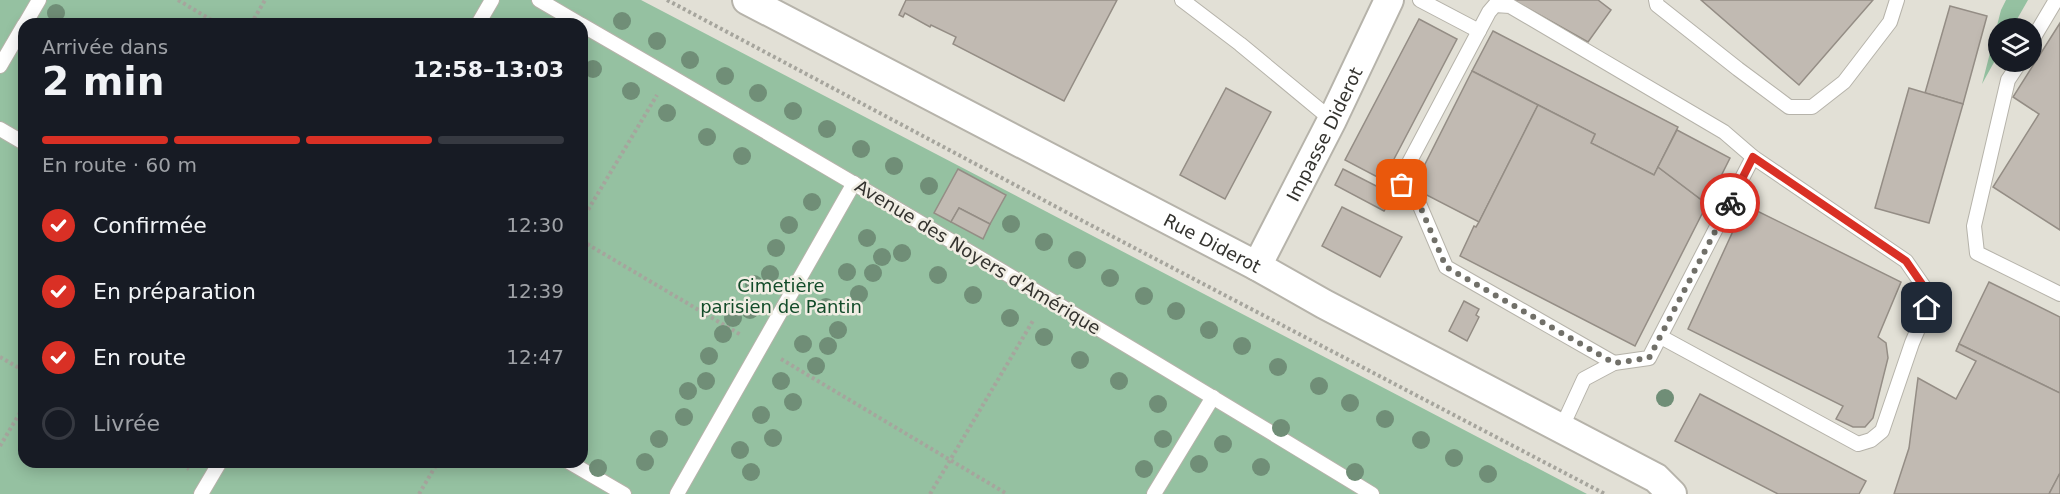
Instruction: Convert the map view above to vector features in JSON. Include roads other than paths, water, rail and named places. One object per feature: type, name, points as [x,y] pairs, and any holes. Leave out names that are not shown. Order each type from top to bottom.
[{"type":"street","name":"Rue Diderot","points":[[747,0],[1257,266],[1324,304],[1656,478],[1672,494]]},
{"type":"street","name":"Impasse Diderot","points":[[1257,266],[1332,120],[1389,0]]},
{"type":"lane","points":[[28,18],[39,0]]},
{"type":"lane","points":[[482,18],[492,0]]},
{"type":"lane","name":"Avenue des Noyers d'Amérique","points":[[539,0],[570,18]]},
{"type":"lane","points":[[1182,0],[1240,44],[1332,120]]},
{"type":"lane","points":[[1420,0],[1479,31]]},
{"type":"lane","points":[[1656,0],[1657,5],[1788,106],[1812,107],[1844,82],[1890,21],[1897,0]]},
{"type":"lane","points":[[2042,24],[2056,0]]},
{"type":"lane","points":[[1614,363],[1446,267],[1420,206],[1402,185],[1403,174],[1489,12],[1495,5],[1510,6],[1724,132],[1753,157],[1906,261],[1924,287],[1927,308],[1912,343],[1882,431],[1870,440],[1858,444],[1661,338]]},
{"type":"lane","name":"Avenue des Noyers d'Amérique","points":[[588,28],[854,183],[1372,494]]},
{"type":"lane","points":[[0,66],[18,35]]},
{"type":"lane","points":[[2013,72],[2008,80],[1974,226],[1977,253],[2060,294]]},
{"type":"lane","points":[[0,129],[18,140]]},
{"type":"lane","points":[[1561,429],[1584,379],[1614,363],[1649,358],[1753,157]]},
{"type":"lane","points":[[677,494],[854,183]]},
{"type":"lane","points":[[1154,494],[1213,397]]},
{"type":"lane","points":[[201,494],[216,468]]},
{"type":"lane","points":[[579,468],[624,494]]},
{"type":"park label","name":"Cimetière parisien de Pantin","points":[[781,295]]}]
